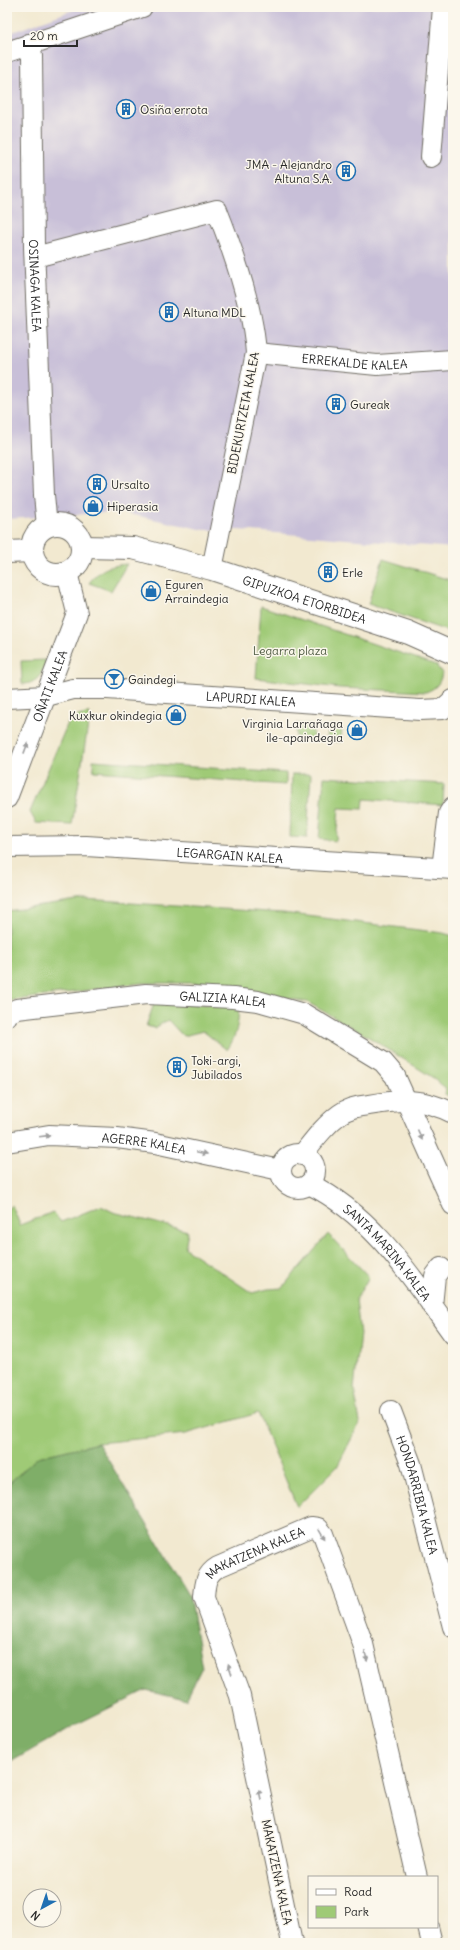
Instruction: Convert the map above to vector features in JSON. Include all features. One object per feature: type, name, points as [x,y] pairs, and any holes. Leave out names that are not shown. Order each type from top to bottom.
[{"type":"street","points":[[7,52],[117,11],[142,7]]},
{"type":"street","points":[[431,157],[443,7]]},
{"type":"street","name":"OSINAGA KALEA","points":[[29,44],[32,56],[35,256],[44,495],[47,526]]},
{"type":"street","name":"BIDEKURTZETA KALEA","points":[[35,256],[217,210],[235,256],[255,338],[256,353],[212,568]]},
{"type":"street","name":"ERREKALDE KALEA","points":[[256,353],[377,365],[453,360]]},
{"type":"street","points":[[54,524],[69,528],[80,540],[82,547],[78,562],[67,572],[60,574],[44,571],[38,565],[32,551],[36,536],[47,526],[54,524]]},
{"type":"street","name":"GIPUZKOA ETORBIDEA","points":[[82,547],[133,548],[212,568],[408,633],[453,653]]},
{"type":"street","points":[[7,552],[32,551]]},
{"type":"street","name":"OÑATI KALEA","points":[[7,798],[12,773],[46,696],[77,613],[67,572]]},
{"type":"street","name":"LAPURDI KALEA","points":[[7,698],[46,696],[73,689],[107,689],[420,710],[443,709],[453,700]]},
{"type":"street","points":[[448,868],[449,813],[453,807]]},
{"type":"street","name":"LEGARGAIN KALEA","points":[[7,846],[86,846],[448,868]]},
{"type":"street","name":"GALIZIA KALEA","points":[[7,1016],[8,1013],[17,1009],[146,994],[233,998],[258,1001],[304,1014],[383,1062],[395,1076],[405,1099]]},
{"type":"street","points":[[302,1155],[325,1127],[341,1114],[355,1107],[405,1099],[441,1107],[453,1113]]},
{"type":"street","points":[[405,1099],[453,1205]]},
{"type":"street","name":"AGERRE KALEA","points":[[7,1142],[49,1135],[117,1138],[163,1145],[280,1170]]},
{"type":"street","points":[[302,1155],[311,1160],[314,1165],[315,1175],[309,1184],[298,1189],[287,1186],[280,1170],[285,1159],[290,1156],[302,1155]]},
{"type":"street","name":"SANTA MARINA KALEA","points":[[309,1184],[328,1193],[357,1215],[403,1265],[453,1334]]},
{"type":"street","points":[[403,1265],[426,1269],[440,1268],[435,1276],[432,1306]]},
{"type":"street","name":"HONDARRIBIA KALEA","points":[[391,1411],[411,1464],[453,1627]]},
{"type":"street","name":"MAKATZENA KALEA","points":[[292,1943],[240,1696],[204,1596],[205,1582],[210,1572],[218,1566],[311,1527],[318,1528],[323,1534],[363,1644],[417,1876]]},
{"type":"street","points":[[428,1928],[432,1943]]},
{"type":"shaded area","points":[[81,7],[453,7],[453,548],[239,530],[205,530],[119,512],[7,519],[7,34]]},
{"type":"green space","points":[[383,559],[453,581],[453,633],[368,604]]},
{"type":"green space","points":[[127,564],[111,591],[89,583],[97,574],[105,569]]},
{"type":"green space","name":"Legarra plaza","points":[[261,606],[436,665],[442,673],[439,683],[426,692],[340,688],[256,678]]},
{"type":"green space","points":[[46,660],[41,674],[35,680],[27,684],[22,684],[21,661]]},
{"type":"green space","points":[[90,713],[72,825],[36,823],[30,812],[70,718]]},
{"type":"green space","points":[[296,723],[313,725],[313,739],[296,738]]},
{"type":"green space","points":[[331,725],[342,727],[341,742],[327,741],[328,727]]},
{"type":"green space","points":[[93,760],[286,773],[286,785],[94,771]]},
{"type":"green space","points":[[292,774],[311,774],[307,838],[290,837]]},
{"type":"green space","points":[[324,777],[444,784],[443,805],[364,799],[363,809],[339,808],[336,841],[319,839]]},
{"type":"green space","points":[[85,900],[283,913],[443,933],[453,936],[453,1098],[445,1094],[446,1089],[435,1079],[367,1036],[307,1002],[209,983],[141,983],[7,1001],[7,911]]},
{"type":"green space","points":[[155,1001],[239,1007],[233,1040],[227,1050],[203,1031],[183,1036],[168,1020],[155,1028],[146,1026]]},
{"type":"green space","points":[[12,1205],[20,1225],[53,1212],[61,1222],[101,1206],[113,1212],[188,1231],[185,1248],[252,1293],[268,1289],[282,1288],[328,1234],[369,1277],[356,1299],[360,1334],[354,1389],[360,1422],[337,1467],[297,1507],[258,1413],[186,1434],[98,1443],[38,1457],[7,1485],[7,1209]]},
{"type":"green space","points":[[98,1443],[189,1594],[202,1667],[186,1699],[146,1690],[79,1723],[7,1764],[7,1485],[38,1457]]},
{"type":"place","name":"Osiña errota","points":[[126,109]]},
{"type":"place","name":"JMA - Alejandro Altuna S.A.","points":[[346,171]]},
{"type":"place","name":"Altuna MDL","points":[[169,312]]},
{"type":"place","name":"Gureak","points":[[336,404]]},
{"type":"place","name":"Ursalto","points":[[97,484]]},
{"type":"place","name":"Hiperasia","points":[[93,506]]},
{"type":"place","name":"Erle","points":[[328,572]]},
{"type":"place","name":"Eguren Arraindegia","points":[[151,591]]},
{"type":"place","name":"Gaindegi","points":[[114,679]]},
{"type":"place","name":"Kuxkur okindegia","points":[[176,715]]},
{"type":"place","name":"Virginia Larrañaga ile-apaindegia","points":[[357,730]]},
{"type":"place","name":"Toki-argi, Jubilados","points":[[177,1067]]}]
